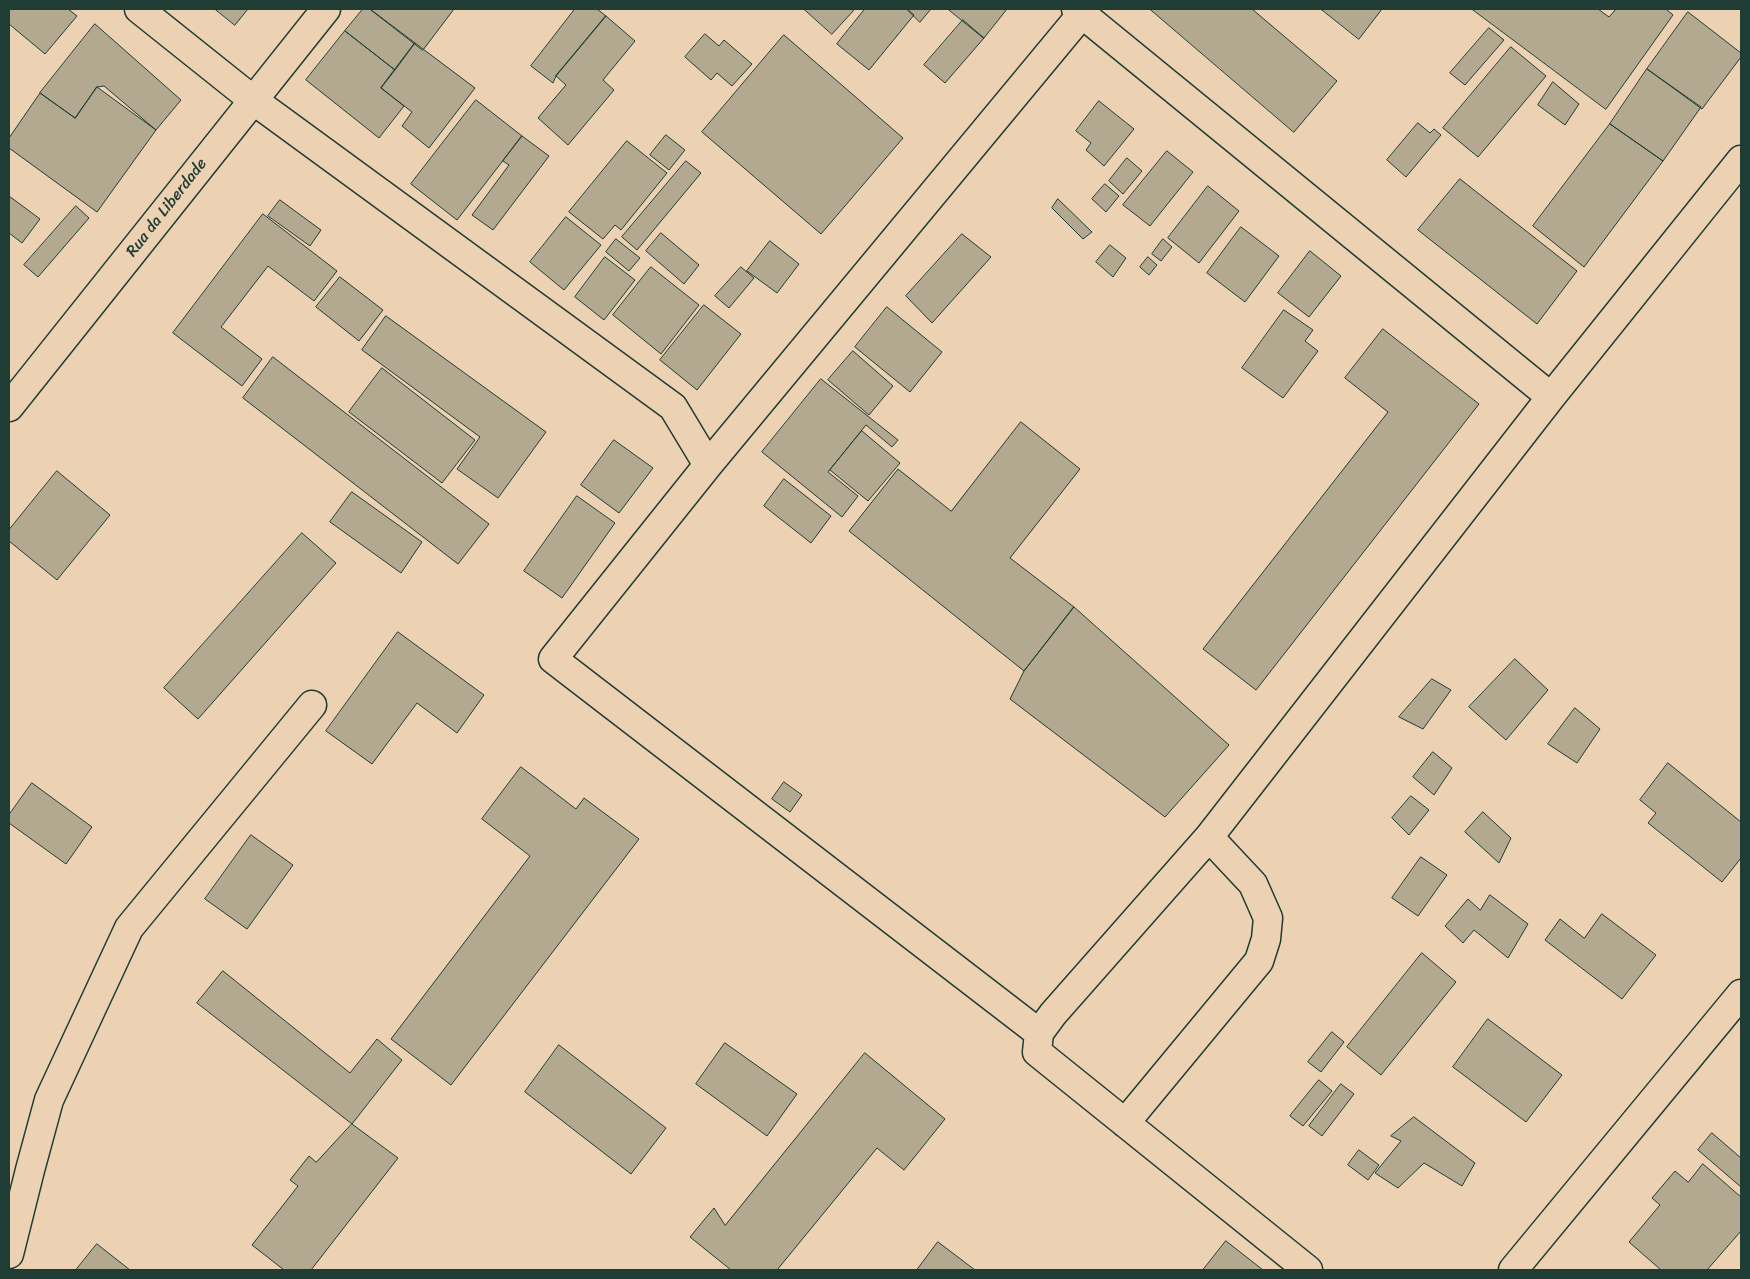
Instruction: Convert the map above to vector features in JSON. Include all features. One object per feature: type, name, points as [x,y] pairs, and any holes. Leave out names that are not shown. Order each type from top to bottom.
[{"type":"street","points":[[139,9],[253,100],[673,407],[708,465]]},
{"type":"street","name":"Rua da Liberdade","points":[[9,407],[326,9]]},
{"type":"street","points":[[1039,1033],[553,659],[708,465],[1081,10],[1551,397]]},
{"type":"street","points":[[1308,1270],[1037,1052],[1039,1033],[1053,1014],[1209,837],[1551,397],[1741,160]]},
{"type":"street","points":[[9,1254],[49,1100],[129,928],[312,705]]},
{"type":"street","points":[[1125,1123],[1258,961],[1266,940],[1268,918],[1253,884],[1209,837]]},
{"type":"street","points":[[1513,1270],[1741,994]]},
{"type":"building","points":[[9,9],[68,9],[77,16],[45,54],[9,24]]},
{"type":"building","points":[[215,9],[248,9],[235,25]]},
{"type":"building","points":[[363,9],[370,9],[415,43],[395,70],[345,31]]},
{"type":"building","points":[[370,9],[454,9],[423,50]]},
{"type":"building","points":[[575,9],[597,9],[606,16],[556,76],[553,83],[531,66]]},
{"type":"building","points":[[804,9],[855,9],[832,34]]},
{"type":"building","points":[[865,9],[907,9],[914,15],[869,70],[837,44]]},
{"type":"building","points":[[907,9],[931,9],[920,22]]},
{"type":"building","points":[[948,9],[1007,9],[984,38]]},
{"type":"building","points":[[1150,9],[1252,9],[1337,81],[1294,132]]},
{"type":"building","points":[[1321,9],[1382,9],[1359,39]]},
{"type":"building","points":[[1472,9],[1598,9],[1609,17],[1616,9],[1666,9],[1673,15],[1606,109]]},
{"type":"building","points":[[1688,12],[1741,53],[1741,57],[1702,109],[1647,69]]},
{"type":"building","points":[[606,16],[635,41],[603,80],[614,90],[568,145],[538,118],[566,85],[556,76]]},
{"type":"building","points":[[963,20],[984,38],[945,83],[924,65]]},
{"type":"building","points":[[95,24],[181,100],[156,130],[104,86],[97,87],[75,118],[40,93]]},
{"type":"building","points":[[1489,28],[1504,40],[1465,85],[1450,73]]},
{"type":"building","points":[[345,31],[395,70],[381,88],[404,106],[379,138],[306,80]]},
{"type":"building","points":[[705,34],[719,46],[724,40],[752,64],[732,86],[717,73],[711,80],[685,57]]},
{"type":"building","points":[[784,35],[903,138],[821,234],[702,132]]},
{"type":"building","points":[[415,43],[475,88],[429,148],[402,126],[412,112],[381,88]]},
{"type":"building","points":[[1511,47],[1546,76],[1478,157],[1443,128]]},
{"type":"building","points":[[1647,69],[1701,107],[1663,161],[1610,124]]},
{"type":"building","points":[[1553,82],[1579,104],[1565,125],[1538,105]]},
{"type":"building","points":[[97,87],[156,130],[97,212],[9,148],[9,138],[40,93],[75,118]]},
{"type":"building","points":[[476,100],[522,136],[457,220],[411,184]]},
{"type":"building","points":[[1099,101],[1134,129],[1104,166],[1086,150],[1091,143],[1076,131]]},
{"type":"building","points":[[1418,123],[1430,133],[1434,129],[1441,135],[1406,177],[1387,160]]},
{"type":"building","points":[[1610,124],[1663,161],[1584,267],[1533,226]]},
{"type":"building","points":[[666,135],[685,150],[669,170],[650,155]]},
{"type":"building","points":[[522,136],[549,156],[493,230],[472,215],[509,165],[503,161]]},
{"type":"building","points":[[627,141],[667,173],[621,230],[615,225],[603,239],[569,212]]},
{"type":"building","points":[[1167,151],[1193,172],[1150,226],[1123,205]]},
{"type":"building","points":[[1127,158],[1142,171],[1123,194],[1109,181]]},
{"type":"building","points":[[686,161],[701,173],[637,250],[622,237]]},
{"type":"building","points":[[1460,179],[1577,271],[1537,324],[1418,230]]},
{"type":"building","points":[[1105,184],[1119,196],[1106,212],[1092,199]]},
{"type":"building","points":[[1208,186],[1239,211],[1199,263],[1168,238]]},
{"type":"building","points":[[9,196],[40,219],[22,243],[9,233]]},
{"type":"building","points":[[1058,199],[1092,232],[1083,239],[1052,208]]},
{"type":"building","points":[[280,200],[321,230],[310,246],[268,216]]},
{"type":"building","points":[[76,206],[89,218],[38,277],[24,265]]},
{"type":"building","points":[[263,214],[337,271],[314,301],[268,266],[221,327],[262,359],[242,386],[173,333]]},
{"type":"building","points":[[566,217],[601,245],[564,290],[530,262]]},
{"type":"building","points":[[1241,227],[1279,256],[1245,302],[1207,273]]},
{"type":"building","points":[[661,233],[699,265],[684,284],[646,251]]},
{"type":"building","points":[[962,234],[991,257],[932,323],[906,296]]},
{"type":"building","points":[[616,239],[640,258],[629,271],[606,252]]},
{"type":"building","points":[[1163,239],[1172,247],[1161,261],[1152,254]]},
{"type":"building","points":[[770,241],[799,264],[777,293],[747,271]]},
{"type":"building","points":[[1110,245],[1126,258],[1113,277],[1096,262]]},
{"type":"building","points":[[1310,251],[1341,276],[1309,317],[1278,293]]},
{"type":"building","points":[[605,257],[635,280],[604,320],[575,297]]},
{"type":"building","points":[[1148,257],[1157,265],[1149,275],[1140,267]]},
{"type":"building","points":[[651,267],[699,305],[661,354],[613,315]]},
{"type":"building","points":[[741,267],[754,278],[729,308],[715,296]]},
{"type":"building","points":[[340,277],[383,310],[359,341],[316,307]]},
{"type":"building","points":[[704,305],[741,334],[697,390],[660,360]]},
{"type":"building","points":[[887,307],[942,352],[910,392],[855,347]]},
{"type":"building","points":[[1284,310],[1313,330],[1305,341],[1318,351],[1283,398],[1242,368]]},
{"type":"building","points":[[386,316],[546,432],[498,498],[457,469],[480,437],[362,350]]},
{"type":"building","points":[[1383,329],[1479,404],[1256,690],[1203,649],[1388,412],[1345,378]]},
{"type":"building","points":[[853,351],[893,386],[869,415],[828,380]]},
{"type":"building","points":[[273,357],[489,524],[458,564],[243,398]]},
{"type":"building","points":[[382,368],[475,440],[442,483],[349,412]]},
{"type":"building","points":[[821,379],[898,440],[892,447],[866,425],[828,472],[858,496],[842,517],[762,452]]},
{"type":"building","points":[[1021,422],[1080,469],[1010,558],[1074,607],[1024,671],[849,531],[898,469],[951,511]]},
{"type":"building","points":[[862,431],[900,463],[868,501],[830,470]]},
{"type":"building","points":[[614,440],[653,468],[619,513],[581,485]]},
{"type":"building","points":[[57,471],[110,515],[57,580],[9,541],[9,530]]},
{"type":"building","points":[[784,479],[831,516],[811,543],[764,506]]},
{"type":"building","points":[[352,492],[422,542],[401,573],[330,522]]},
{"type":"building","points":[[577,496],[615,523],[562,598],[524,571]]},
{"type":"building","points":[[302,533],[336,563],[198,719],[164,688]]},
{"type":"building","points":[[1074,607],[1229,745],[1165,817],[1010,699],[1024,671]]},
{"type":"building","points":[[398,632],[484,695],[457,733],[417,703],[372,764],[326,731]]},
{"type":"building","points":[[1515,659],[1548,690],[1506,740],[1469,707]]},
{"type":"building","points":[[1432,679],[1451,690],[1423,729],[1399,717]]},
{"type":"building","points":[[1575,708],[1600,729],[1577,763],[1548,744]]},
{"type":"building","points":[[1433,752],[1452,768],[1434,795],[1413,777]]},
{"type":"building","points":[[1668,763],[1741,822],[1741,858],[1722,882],[1648,823],[1656,813],[1640,800]]},
{"type":"building","points":[[521,767],[576,809],[584,798],[639,839],[451,1085],[391,1039],[530,856],[482,819]]},
{"type":"building","points":[[784,782],[802,795],[790,812],[772,799]]},
{"type":"building","points":[[32,783],[92,827],[66,864],[9,823],[9,815]]},
{"type":"building","points":[[1411,796],[1429,810],[1409,835],[1392,818]]},
{"type":"building","points":[[1483,812],[1511,838],[1499,863],[1465,832]]},
{"type":"building","points":[[251,835],[293,865],[247,929],[205,899]]},
{"type":"building","points":[[1421,857],[1447,875],[1418,916],[1392,898]]},
{"type":"building","points":[[1490,895],[1528,924],[1508,958],[1474,930],[1463,943],[1445,926],[1468,899],[1480,910]]},
{"type":"building","points":[[1602,914],[1656,955],[1622,999],[1545,940],[1560,919],[1584,938]]},
{"type":"building","points":[[1422,953],[1456,982],[1381,1075],[1347,1047]]},
{"type":"building","points":[[223,971],[350,1073],[377,1039],[402,1060],[352,1124],[197,1003]]},
{"type":"building","points":[[1488,1019],[1562,1075],[1526,1122],[1453,1067]]},
{"type":"building","points":[[1332,1032],[1344,1042],[1321,1072],[1308,1062]]},
{"type":"building","points":[[725,1043],[797,1094],[767,1136],[696,1084]]},
{"type":"building","points":[[559,1045],[666,1128],[631,1174],[525,1092]]},
{"type":"building","points":[[865,1053],[945,1119],[904,1170],[877,1148],[777,1270],[731,1270],[690,1237],[714,1208],[725,1225]]},
{"type":"building","points":[[1319,1080],[1332,1091],[1303,1126],[1290,1116]]},
{"type":"building","points":[[1341,1084],[1354,1094],[1322,1136],[1309,1126]]},
{"type":"building","points":[[1414,1117],[1475,1163],[1462,1186],[1424,1163],[1398,1188],[1375,1173],[1401,1141],[1391,1136]]},
{"type":"building","points":[[352,1124],[398,1158],[311,1270],[284,1270],[252,1245],[298,1186],[290,1180],[309,1156],[316,1162]]},
{"type":"building","points":[[1712,1133],[1741,1158],[1741,1187],[1698,1150]]},
{"type":"building","points":[[1359,1150],[1379,1165],[1368,1180],[1348,1165]]},
{"type":"building","points":[[1703,1164],[1741,1197],[1741,1231],[1707,1270],[1661,1270],[1629,1242],[1660,1205],[1652,1198],[1675,1171],[1688,1182]]},
{"type":"building","points":[[1226,1241],[1263,1270],[1203,1270]]},
{"type":"building","points":[[938,1242],[975,1270],[917,1270]]},
{"type":"building","points":[[97,1244],[130,1270],[76,1270]]}]
